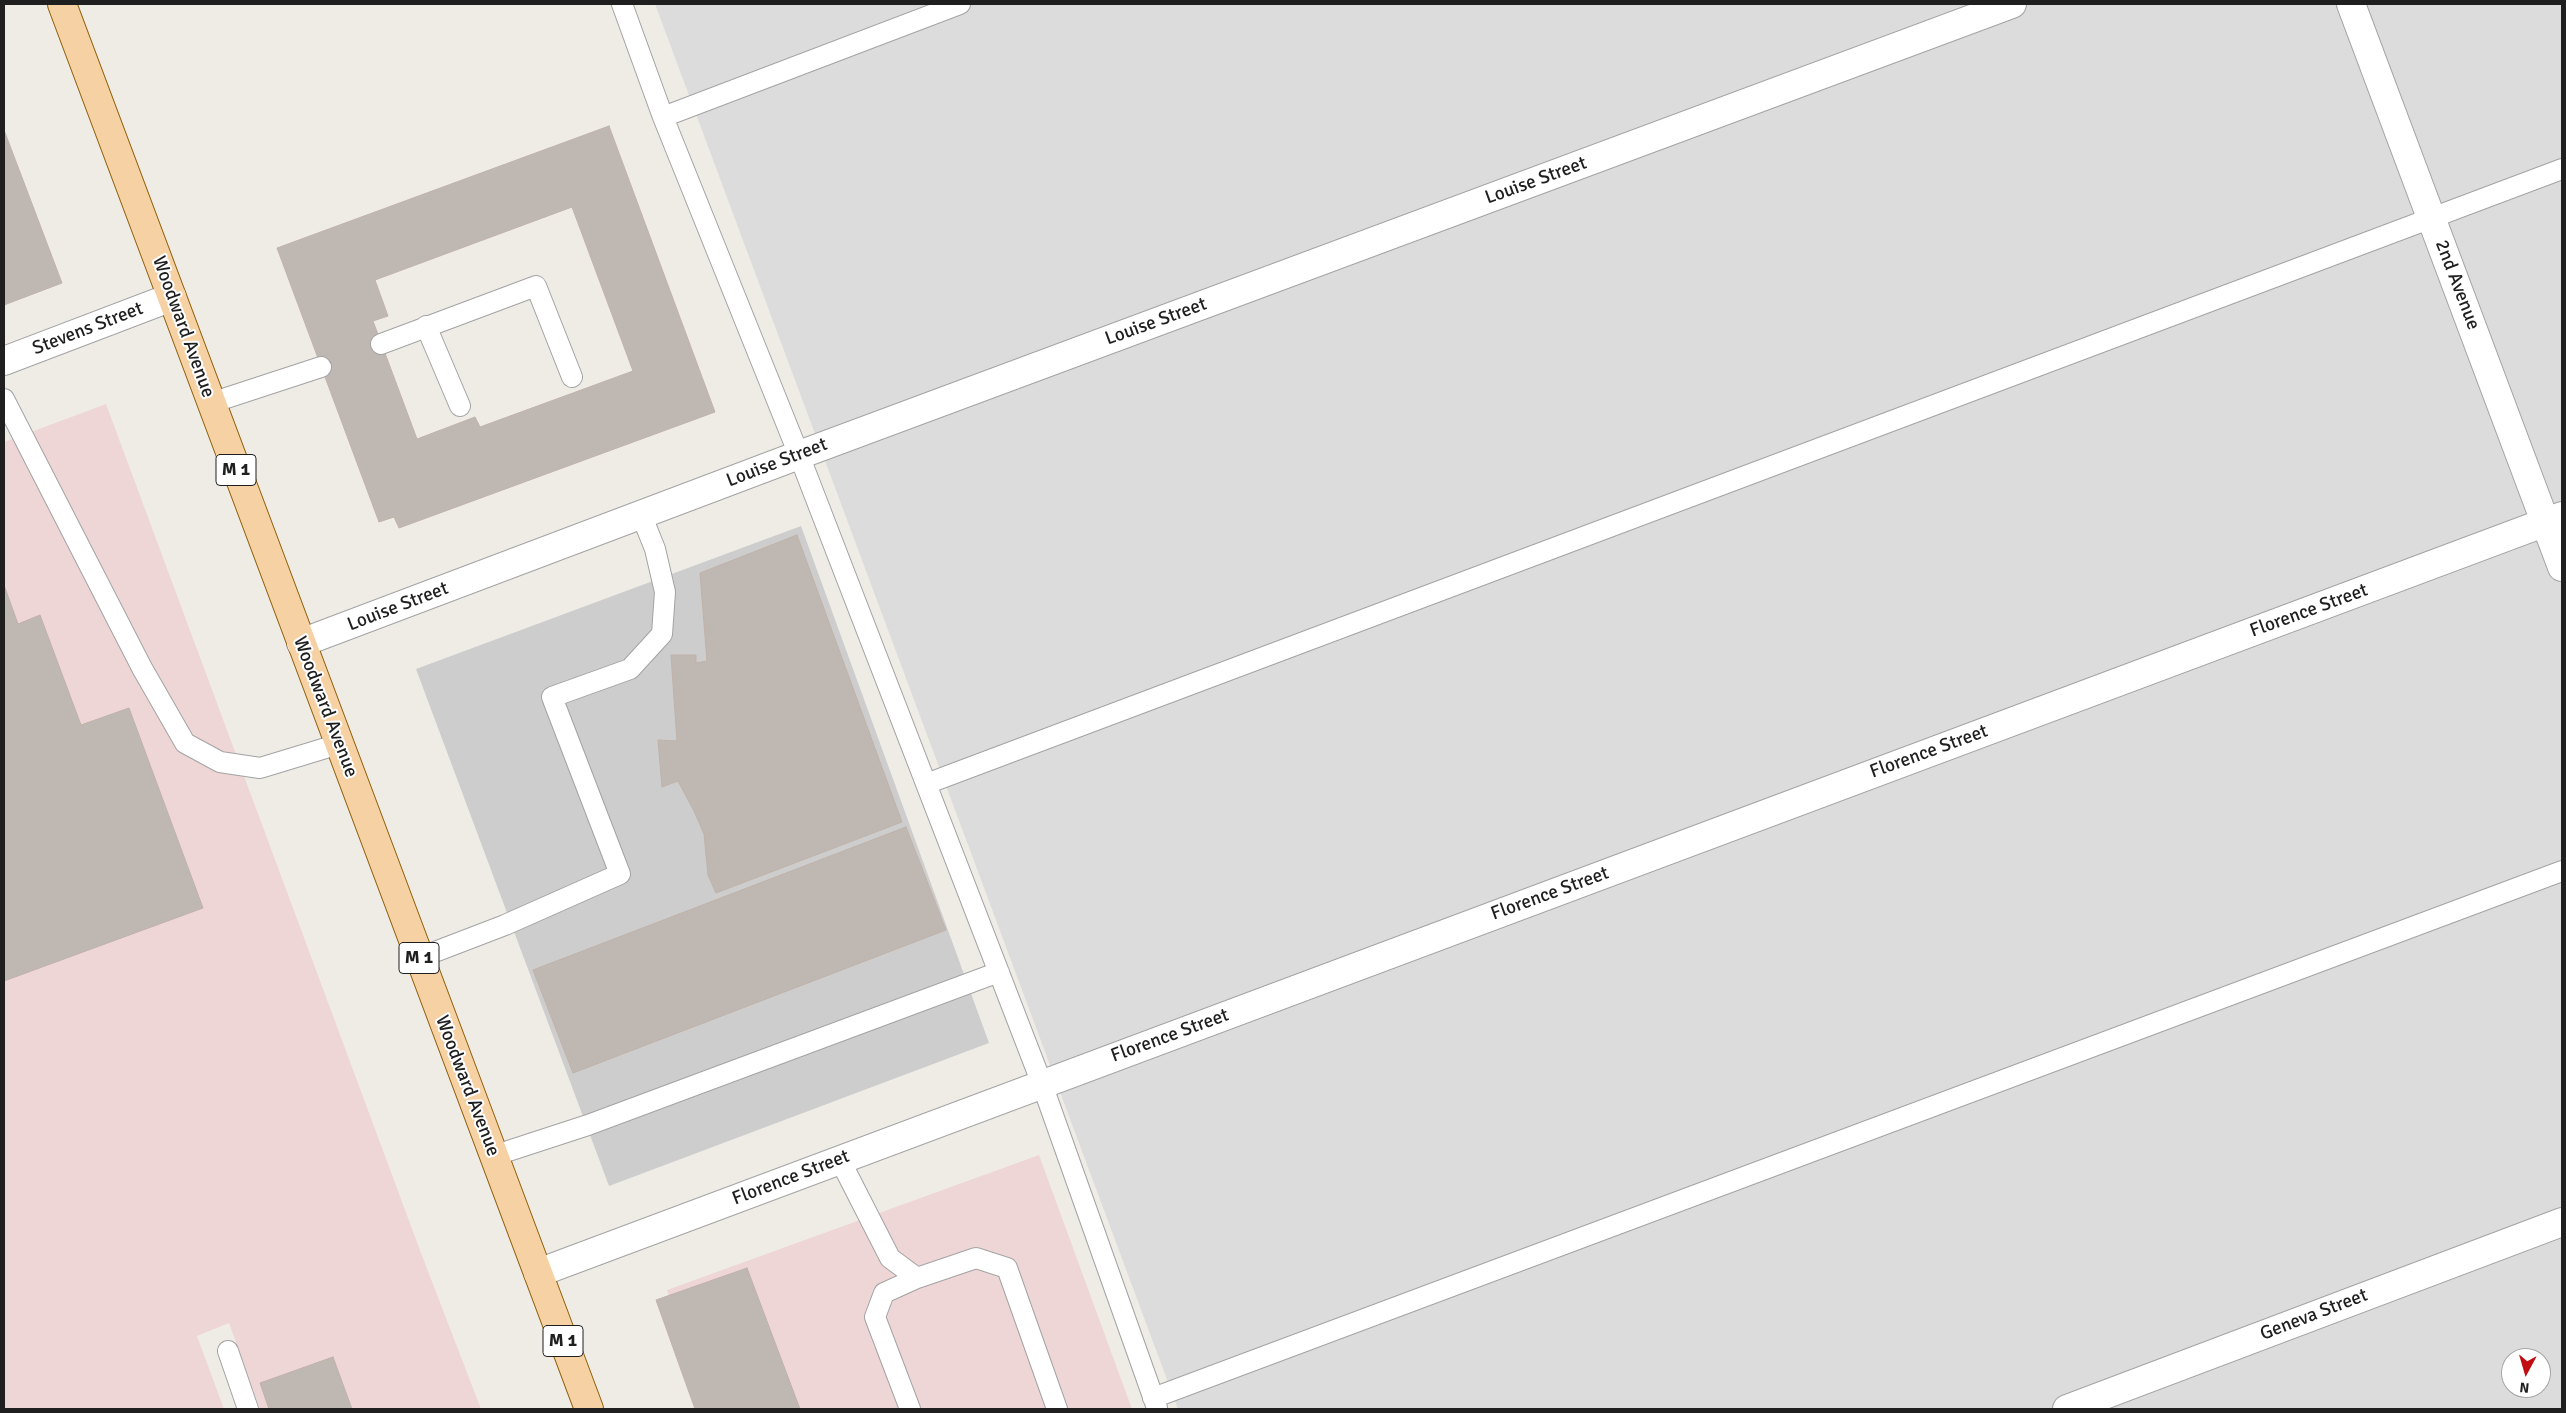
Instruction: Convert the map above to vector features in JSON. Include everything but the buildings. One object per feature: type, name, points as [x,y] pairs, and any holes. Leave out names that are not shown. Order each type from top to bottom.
[{"type":"main road","name":"Woodward Avenue","points":[[62,4],[589,1409]]},
{"type":"street","name":"Louise Street","points":[[301,643],[641,514],[2012,4]]},
{"type":"street","name":"2nd Avenue","points":[[2351,4],[2432,219],[2554,519],[2562,567]]},
{"type":"street","name":"Stevens Street","points":[[4,361],[172,297]]},
{"type":"street","name":"Florence Street","points":[[538,1273],[2554,519]]},
{"type":"street","name":"Geneva Street","points":[[2067,1409],[2562,1222]]},
{"type":"lane","points":[[622,4],[663,117],[799,455],[1042,1084],[1155,1403],[2562,872]]},
{"type":"lane","points":[[663,117],[960,4]]},
{"type":"lane","points":[[926,784],[2562,169]]},
{"type":"lane","points":[[381,344],[536,286],[572,377]]},
{"type":"lane","points":[[426,326],[460,406]]},
{"type":"lane","points":[[211,403],[321,367]]},
{"type":"lane","points":[[4,399],[142,668],[184,743],[220,762],[260,768],[339,744]]},
{"type":"lane","points":[[419,958],[506,925],[620,874],[552,697],[630,669],[662,634],[664,592],[655,549],[641,514]]},
{"type":"lane","points":[[493,1156],[597,1122],[999,972]]},
{"type":"lane","points":[[840,1160],[890,1258],[917,1278]]},
{"type":"lane","points":[[910,1409],[875,1317],[884,1293],[917,1278],[976,1258],[1007,1268],[1057,1409]]},
{"type":"lane","points":[[228,1351],[248,1409]]},
{"type":"shaded area","points":[[655,4],[2562,4],[2562,1409],[1178,1409]]},
{"type":"shaded area","points":[[106,404],[421,1253],[481,1409],[260,1409],[229,1323],[197,1336],[224,1409],[4,1409],[4,442]]},
{"type":"shaded area","points":[[801,526],[989,1043],[609,1186],[416,669]]},
{"type":"shaded area","points":[[1039,1155],[1132,1409],[711,1409],[667,1290]]}]
